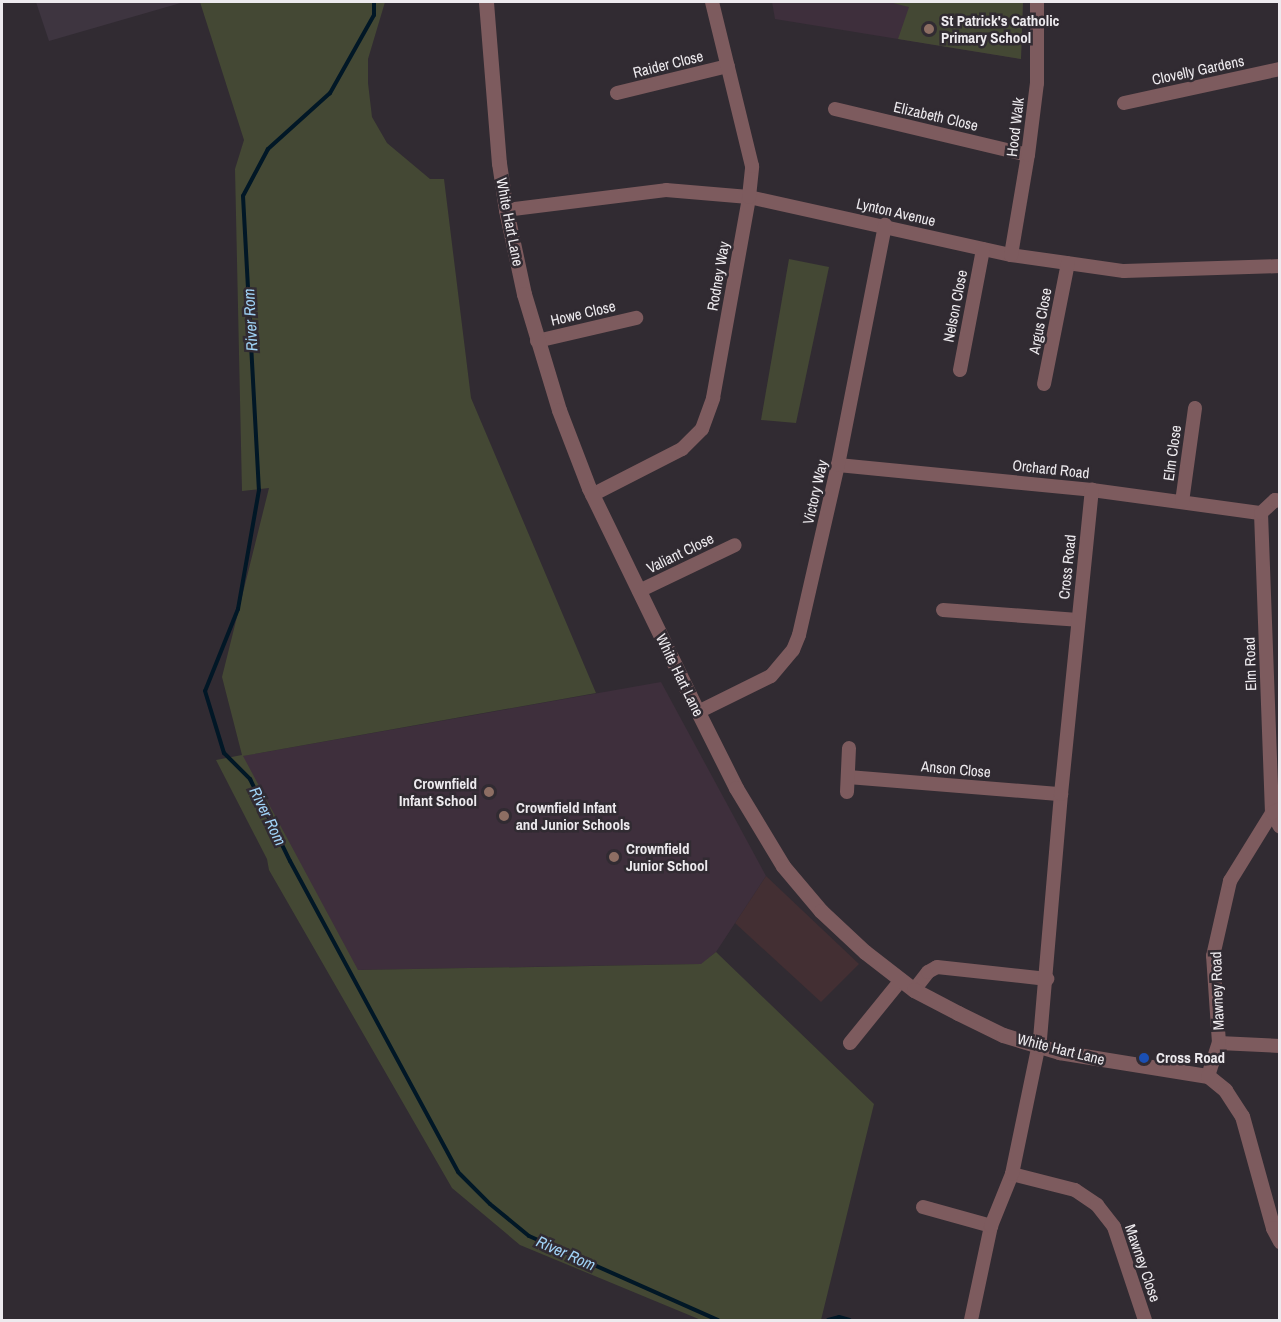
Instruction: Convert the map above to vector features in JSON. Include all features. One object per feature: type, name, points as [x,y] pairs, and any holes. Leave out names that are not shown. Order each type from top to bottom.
[{"type":"street","name":"White Hart Lane","points":[[486,2],[499,163],[506,210],[537,341],[567,433],[592,495],[698,712],[736,788],[785,869],[820,911],[914,990],[1003,1035],[1039,1047],[1084,1057],[1208,1076]]},
{"type":"street","name":"Rodney Way","points":[[592,495],[682,449],[702,429],[713,398],[749,197],[752,166],[712,2]]},
{"type":"street","name":"Hood Walk","points":[[1011,255],[1028,155],[1037,83],[1038,2]]},
{"type":"street","name":"Raider Close","points":[[617,93],[728,66]]},
{"type":"street","name":"Clovelly Gardens","points":[[1124,103],[1280,69]]},
{"type":"street","name":"Elizabeth Close","points":[[835,109],[1028,155]]},
{"type":"street","name":"Lynton Avenue","points":[[506,210],[666,190],[749,197],[885,225],[1011,255],[1125,272],[1280,266]]},
{"type":"street","name":"Victory Way","points":[[698,712],[771,676],[793,650],[799,635],[838,465],[885,225]]},
{"type":"street","name":"Nelson Close","points":[[960,370],[983,249]]},
{"type":"street","name":"Argus Close","points":[[1044,384],[1068,263]]},
{"type":"street","name":"Howe Close","points":[[537,341],[636,318]]},
{"type":"street","name":"Elm Close","points":[[1182,502],[1196,408]]},
{"type":"street","name":"Orchard Road","points":[[838,465],[1092,490],[1261,513]]},
{"type":"street","name":"Cross Road","points":[[971,1320],[991,1226],[1012,1174],[1039,1047],[1047,979],[1061,794],[1092,490]]},
{"type":"street","points":[[1261,513],[1275,500],[1280,501]]},
{"type":"street","name":"Elm Road","points":[[1261,513],[1276,811]]},
{"type":"street","name":"Valiant Close","points":[[639,591],[735,545]]},
{"type":"street","points":[[943,610],[1078,620]]},
{"type":"street","points":[[847,792],[849,748]]},
{"type":"street","name":"Anson Close","points":[[848,777],[1061,794]]},
{"type":"street","points":[[1276,811],[1280,827]]},
{"type":"street","name":"Mawney Road","points":[[1208,1076],[1219,1043],[1213,956],[1230,881],[1276,811]]},
{"type":"street","points":[[914,990],[928,972],[937,967],[1047,979]]},
{"type":"street","points":[[850,1043],[901,980]]},
{"type":"street","points":[[1219,1043],[1280,1046]]},
{"type":"street","points":[[1208,1076],[1225,1090],[1242,1116],[1273,1228],[1280,1241]]},
{"type":"street","name":"Mawney Close","points":[[1012,1174],[1075,1190],[1097,1205],[1114,1227],[1145,1320]]},
{"type":"street","points":[[923,1208],[991,1226]]},
{"type":"shaded area","points":[[36,2],[184,2],[49,41]]},
{"type":"shaded area","name":"St Patrick's Catholic Primary School","points":[[772,2],[1023,2],[1021,59],[775,19]]},
{"type":"shaded area","name":"Crownfield Infant and Junior Schools","points":[[661,682],[766,876],[716,952],[702,964],[356,970],[242,756]]},
{"type":"shaded area","points":[[766,876],[859,964],[821,1002],[735,923]]},
{"type":"green space","points":[[200,2],[385,2],[368,59],[372,117],[387,143],[430,179],[444,179],[471,398],[596,693],[243,756],[358,970],[701,964],[716,952],[874,1104],[821,1320],[701,1320],[520,1245],[452,1188],[269,870],[267,859],[216,760],[242,755],[222,677],[269,488],[242,491],[235,169],[244,140]]},
{"type":"green space","name":"St Patrick's Catholic Primary School","points":[[889,2],[1023,2],[1021,59],[898,39],[909,7]]},
{"type":"green space","points":[[789,259],[829,267],[796,423],[761,420]]},
{"type":"waterway","name":"River Rom","points":[[374,2],[374,15],[330,93],[268,149],[243,196],[259,490],[238,609],[205,691],[224,753],[250,779],[290,861],[458,1172],[490,1204],[529,1236],[718,1320]]},
{"type":"waterway","name":"River Rom","points":[[828,1320],[839,1317],[850,1320]]},
{"type":"place","name":"St Patrick's Catholic Primary School","points":[[929,29]]},
{"type":"place","name":"Crownfield Infant School","points":[[489,792]]},
{"type":"place","name":"Crownfield Infant and Junior Schools","points":[[504,816]]},
{"type":"place","name":"Crownfield Junior School","points":[[614,857]]},
{"type":"place","name":"Cross Road","points":[[1144,1058]]}]
